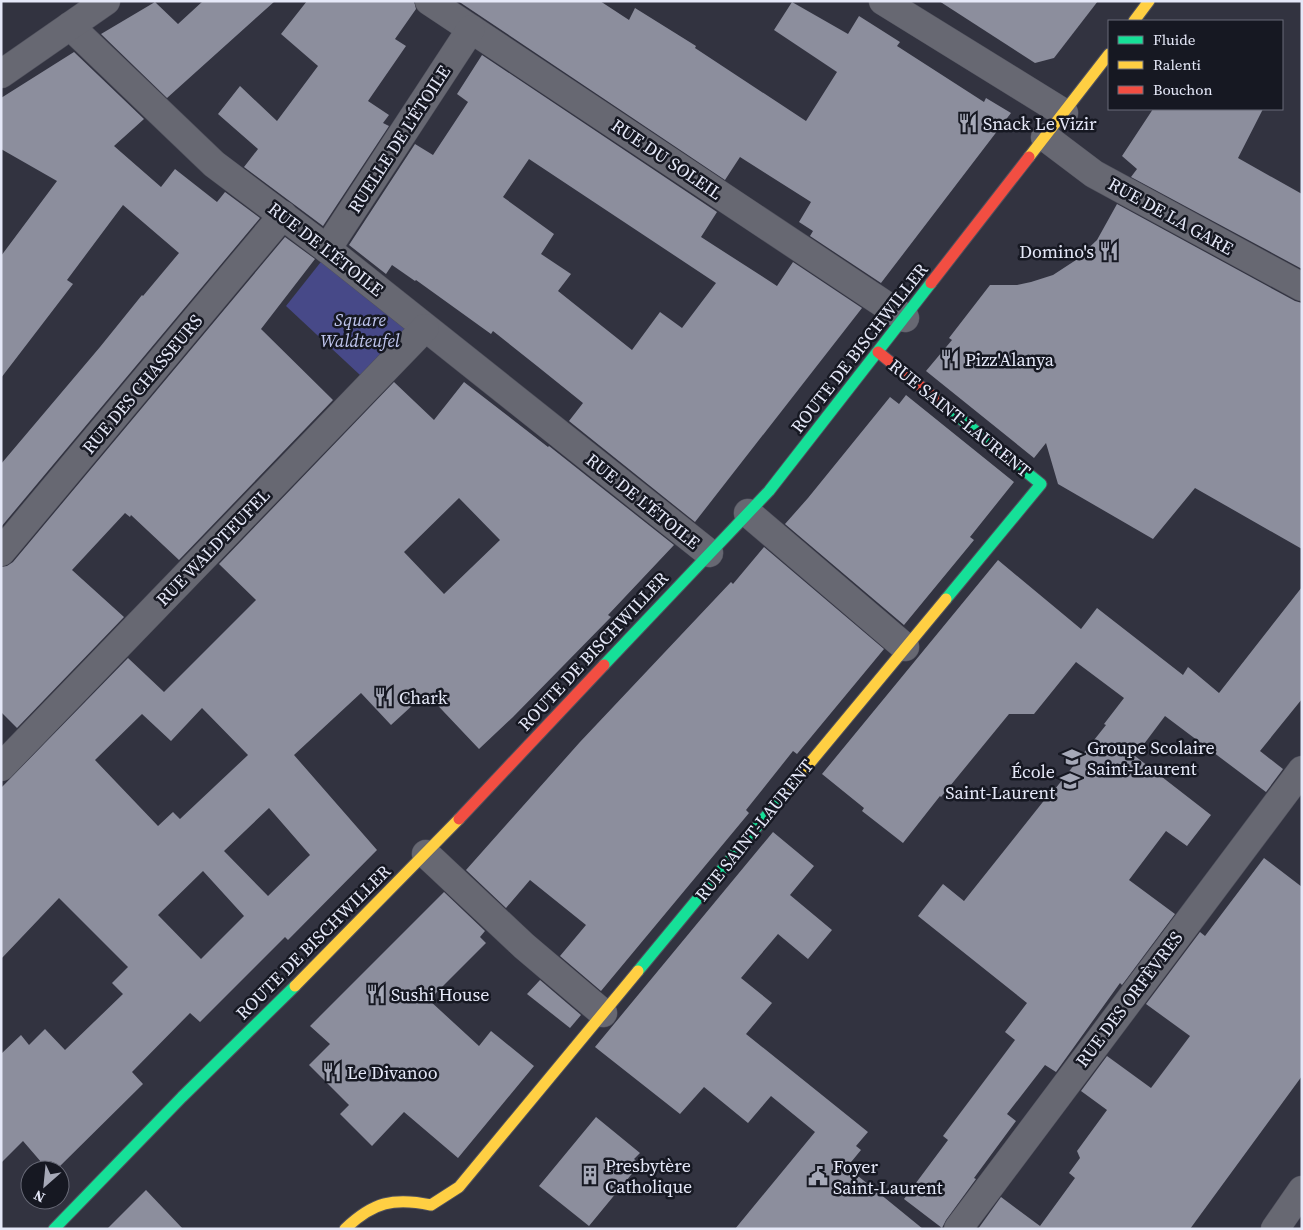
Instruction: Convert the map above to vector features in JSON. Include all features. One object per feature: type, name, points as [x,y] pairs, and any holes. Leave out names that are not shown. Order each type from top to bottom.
[{"type":"main road","points":[[1135,20],[1149,1]]},
{"type":"main road","name":"ROUTE DE BISCHWILLER","points":[[54,1229],[182,1097],[426,854],[769,491],[1108,55]]},
{"type":"main road","name":"RUE SAINT-LAURENT","points":[[345,1229],[362,1213],[378,1204],[410,1200],[431,1205],[459,1188],[905,646],[1041,484],[878,352]]},
{"type":"street","points":[[7,61],[70,26],[106,1]]},
{"type":"street","name":"RUE DU SOLEIL","points":[[429,1],[905,318]]},
{"type":"street","points":[[883,1],[1064,113]]},
{"type":"street","name":"RUE DE L'ÉTOILE","points":[[70,26],[214,164],[327,249],[709,553]]},
{"type":"street","name":"RUELLE DE L'ÉTOILE","points":[[327,249],[471,29]]},
{"type":"street","name":"RUE DE LA GARE","points":[[1045,138],[1102,178],[1302,287]]},
{"type":"street","name":"RUE DES CHASSEURS","points":[[1,552],[283,215]]},
{"type":"street","name":"RUE WALDTEUFEL","points":[[1,767],[425,328]]},
{"type":"street","points":[[748,513],[905,646]]},
{"type":"street","name":"RUE DES ORFÈVRES","points":[[958,1229],[1302,770]]},
{"type":"street","points":[[426,854],[524,946],[604,1013]]},
{"type":"street","points":[[1275,1229],[1302,1190]]},
{"type":"green space","name":"Square Waldteufel","points":[[324,258],[407,327],[360,375],[286,306]]},
{"type":"building","points":[[203,1],[275,1],[167,98],[101,34],[155,2],[178,24]]},
{"type":"building","points":[[307,1],[414,1],[416,9],[395,39],[406,46],[368,101],[389,115],[383,123],[389,126],[323,226],[244,167],[258,149],[218,114],[240,86],[277,121],[318,66],[281,34]]},
{"type":"building","points":[[458,1],[600,1],[629,20],[635,8],[696,46],[695,48],[806,121],[837,72],[774,30],[792,2],[848,34],[859,16],[900,42],[897,46],[984,102],[986,98],[1011,113],[881,283],[810,236],[813,231],[799,222],[811,202],[740,157],[725,180]]},
{"type":"building","points":[[939,1],[1098,1],[1054,58],[1035,63]]},
{"type":"building","points":[[74,52],[144,119],[114,146],[161,187],[175,169],[217,202],[225,192],[260,218],[1,527],[1,464],[179,253],[123,205],[67,280],[73,284],[1,378],[1,256],[57,181],[1,149],[1,98]]},
{"type":"building","points":[[482,55],[717,212],[701,237],[777,286],[793,262],[862,308],[695,522],[569,421],[583,403],[537,366],[493,331],[491,334],[416,280],[392,265],[386,274],[349,245],[415,144],[433,155],[468,102],[457,94]],"holes":[[[529,159],[716,283],[682,328],[660,312],[632,350],[558,291],[571,274],[541,254],[554,234],[503,197]]]},
{"type":"building","points":[[1152,110],[1262,110],[1238,158],[1302,194],[1302,269],[1131,177],[1137,169],[1122,156]]},
{"type":"building","points":[[1117,204],[1295,301],[1302,303],[1302,549],[1195,488],[1153,539],[1058,484],[1046,443],[1034,458],[926,371],[952,340],[949,338],[990,285],[1017,285],[1053,275],[1076,260],[1097,240]]},
{"type":"building","points":[[285,237],[315,259],[261,329],[333,400],[179,560],[131,515],[130,517],[125,513],[72,570],[124,617],[17,728],[1,712],[1,567],[13,562]]},
{"type":"building","points":[[394,382],[434,420],[464,382],[549,446],[674,545],[608,615],[611,617],[479,749],[426,693],[391,725],[361,693],[294,755],[377,850],[288,940],[285,937],[200,1022],[190,1013],[132,1072],[143,1084],[66,1160],[39,1160],[23,1141],[1,1163],[1,1054],[21,1035],[29,1045],[45,1029],[65,1050],[123,994],[112,983],[128,967],[59,898],[1,959],[1,788],[128,658],[164,692],[256,600],[219,564]],"holes":[[[459,498],[500,540],[444,594],[404,552]],[[202,708],[248,755],[180,819],[173,812],[158,826],[95,760],[142,714],[171,741]],[[269,808],[310,855],[268,896],[224,851]],[[203,871],[244,916],[201,959],[158,915]]]},
{"type":"building","points":[[906,395],[1014,482],[970,537],[974,540],[904,625],[785,524],[890,397],[899,404]]},
{"type":"building","points":[[764,547],[884,649],[797,754],[793,751],[746,810],[749,813],[601,991],[560,956],[586,925],[530,880],[506,908],[466,870],[580,742],[731,582],[733,584]]},
{"type":"building","points":[[998,560],[1081,629],[1097,608],[1183,675],[1188,667],[1219,693],[1302,587],[1302,699],[1260,751],[1283,769],[1266,792],[1165,716],[1135,756],[1211,815],[1187,846],[1166,831],[1129,880],[1175,914],[1122,985],[1120,983],[1056,1072],[1045,1065],[1007,1114],[1016,1121],[974,1178],[976,1179],[942,1228],[904,1199],[948,1140],[943,1136],[1015,1040],[1005,1032],[1027,1003],[918,916],[943,884],[964,901],[1106,725],[1104,724],[1124,698],[1076,662],[1034,714],[1009,714],[903,843],[862,811],[864,808],[822,774]]},
{"type":"building","points":[[773,832],[814,866],[790,895],[832,930],[808,959],[778,934],[741,978],[772,1003],[746,1034],[868,1132],[856,1146],[861,1150],[847,1167],[923,1229],[735,1229],[815,1132],[771,1096],[748,1123],[704,1087],[680,1114],[595,1047]]},
{"type":"building","points":[[1264,858],[1302,887],[1302,1076],[1190,1229],[978,1229],[1001,1197],[1040,1226],[1075,1178],[1069,1173],[1080,1158],[1077,1151],[1107,1110],[1081,1091],[1107,1056],[1151,1088],[1190,1036],[1146,1004],[1200,932],[1205,936]]},
{"type":"building","points":[[444,892],[485,931],[480,937],[486,943],[429,1000],[479,1046],[491,1031],[534,1066],[458,1158],[404,1112],[372,1146],[340,1114],[349,1105],[309,1065],[330,1044],[310,1026]]},
{"type":"building","points":[[540,980],[581,1015],[570,1028],[527,994]]},
{"type":"building","name":"Presbytère Catholique","points":[[596,1117],[640,1153],[634,1159],[640,1164],[589,1226],[539,1186]]},
{"type":"building","points":[[146,1190],[183,1229],[107,1229]]},
{"type":"traffic: fast","points":[[604,665],[769,491],[931,283]]},
{"type":"traffic: fast","points":[[935,398],[1041,484],[946,599]]},
{"type":"traffic: fast","points":[[638,971],[785,793]]},
{"type":"traffic: fast","points":[[54,1229],[182,1097],[295,986]]},
{"type":"traffic: slow","points":[[1135,20],[1149,1]]},
{"type":"traffic: slow","points":[[1029,157],[1108,55]]},
{"type":"traffic: slow","points":[[785,793],[946,599]]},
{"type":"traffic: slow","points":[[295,986],[459,819]]},
{"type":"traffic: slow","points":[[345,1229],[375,1207],[395,1202],[431,1205],[459,1187],[638,971]]},
{"type":"traffic: jam","points":[[931,283],[1029,157]]},
{"type":"traffic: jam","points":[[878,352],[935,398]]},
{"type":"traffic: jam","points":[[459,819],[604,665]]},
{"type":"place","name":"Snack Le Vizir","points":[[968,123]]},
{"type":"place","name":"Domino's","points":[[1109,251]]},
{"type":"place","name":"Pizz'Alanya","points":[[950,359]]},
{"type":"place","name":"Chark","points":[[384,697]]},
{"type":"place","name":"Groupe Scolaire Saint-Laurent","points":[[1072,757]]},
{"type":"place","name":"École Saint-Laurent","points":[[1070,781]]},
{"type":"place","name":"Sushi House","points":[[376,994]]},
{"type":"place","name":"Le Divanoo","points":[[332,1072]]},
{"type":"place","name":"Presbytère Catholique","points":[[590,1175]]},
{"type":"place","name":"Foyer Saint-Laurent","points":[[818,1176]]}]
